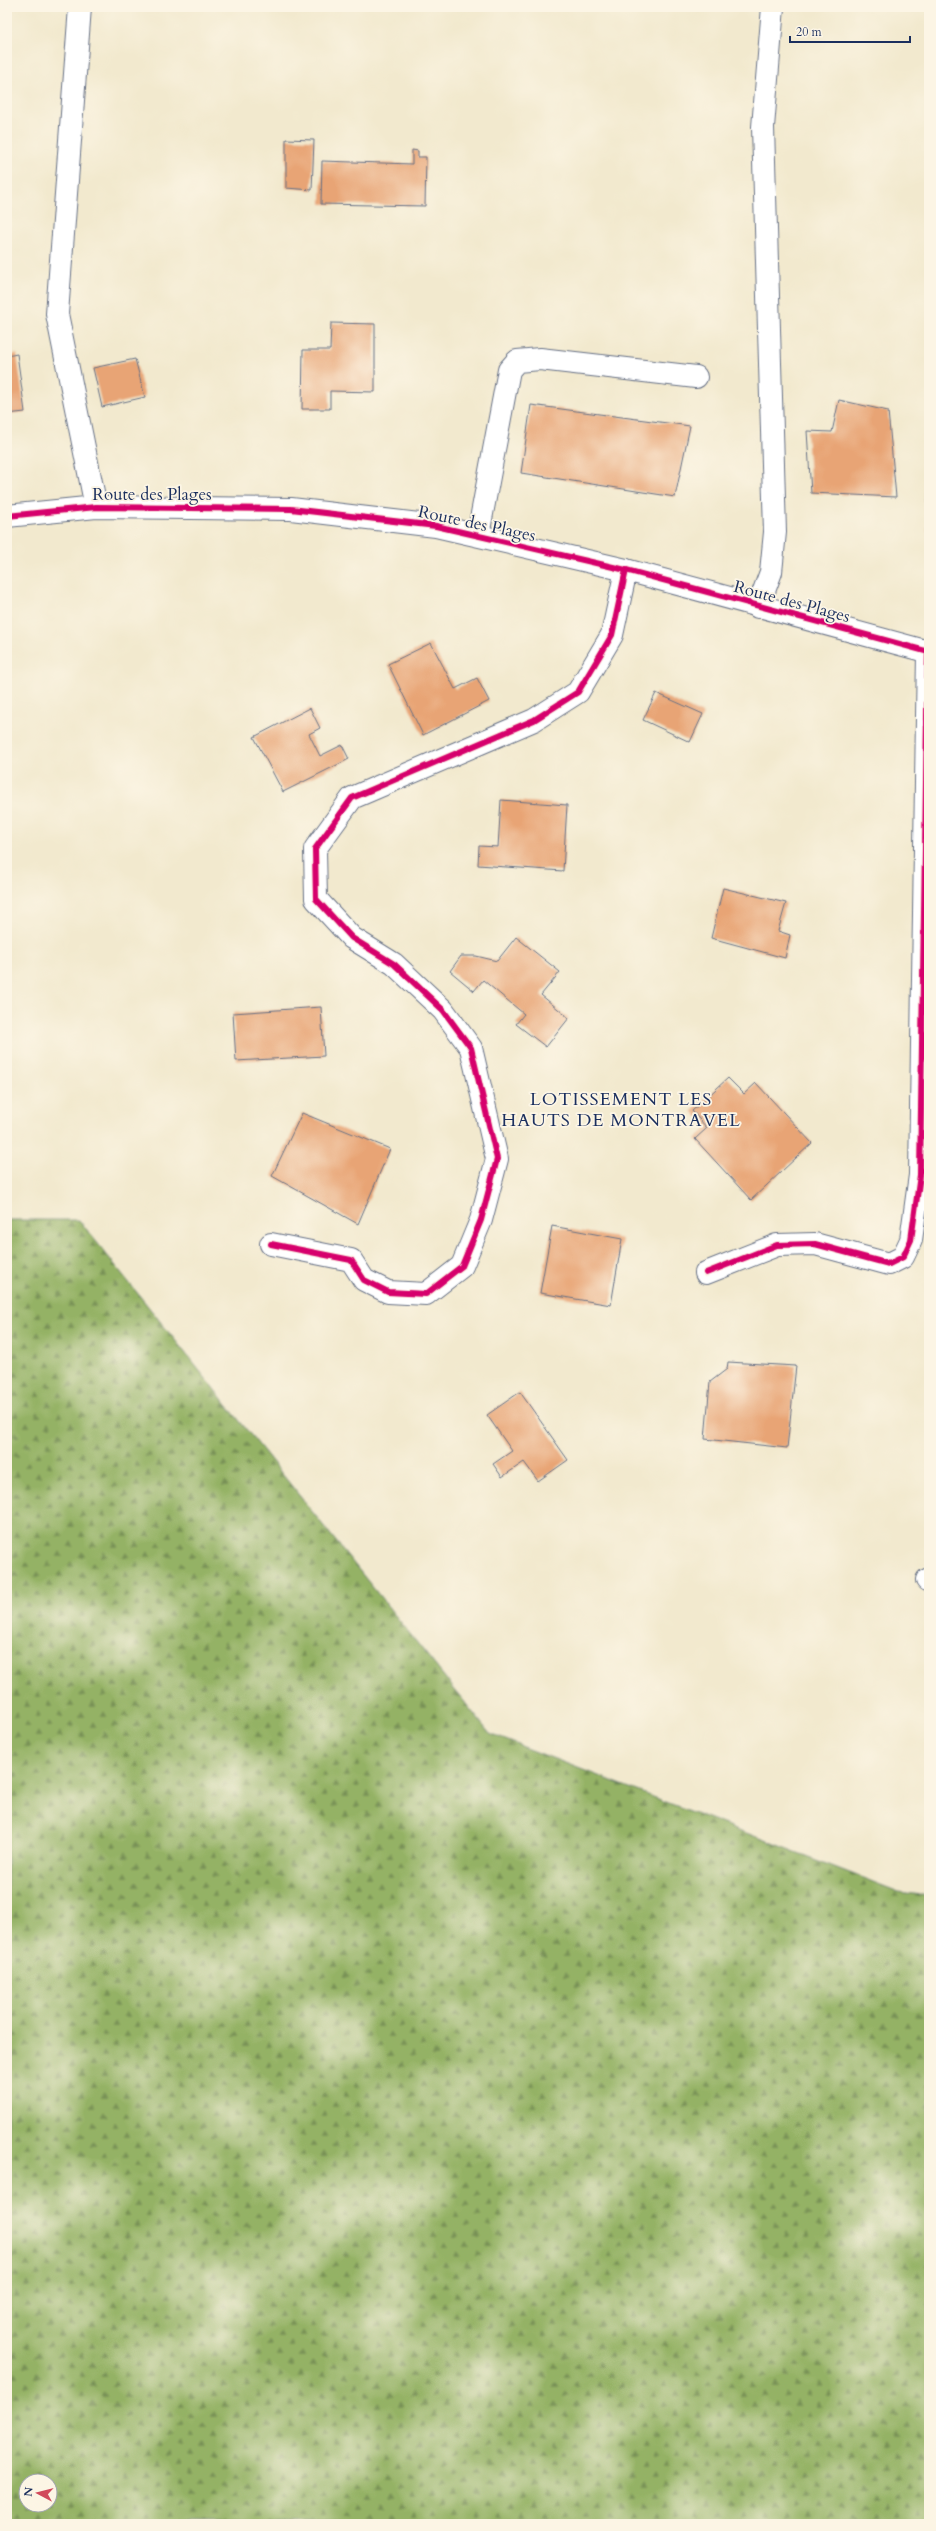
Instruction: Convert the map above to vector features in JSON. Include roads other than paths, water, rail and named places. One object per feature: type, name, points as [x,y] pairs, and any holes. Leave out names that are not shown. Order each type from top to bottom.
[{"type":"street","points":[[80,7],[57,314],[96,507]]},
{"type":"street","points":[[758,607],[771,572],[775,532],[763,127],[773,7]]},
{"type":"street","points":[[478,536],[509,370],[517,361],[540,359],[696,377]]},
{"type":"street","name":"Route des Plages","points":[[7,516],[96,507],[291,509],[436,526],[626,570],[758,607],[929,652]]},
{"type":"street","points":[[271,1244],[351,1260],[364,1280],[388,1292],[426,1294],[462,1266],[481,1220],[497,1159],[471,1048],[443,1010],[394,964],[352,938],[316,899],[315,849],[352,798],[534,720],[578,692],[612,635],[626,570]]},
{"type":"street","points":[[706,1273],[778,1245],[815,1244],[889,1264],[903,1257],[911,1240],[920,1175],[929,652]]},
{"type":"district","name":"LOTISSEMENT LES HAUTS DE MONTRAVEL","points":[[621,1109]]}]
